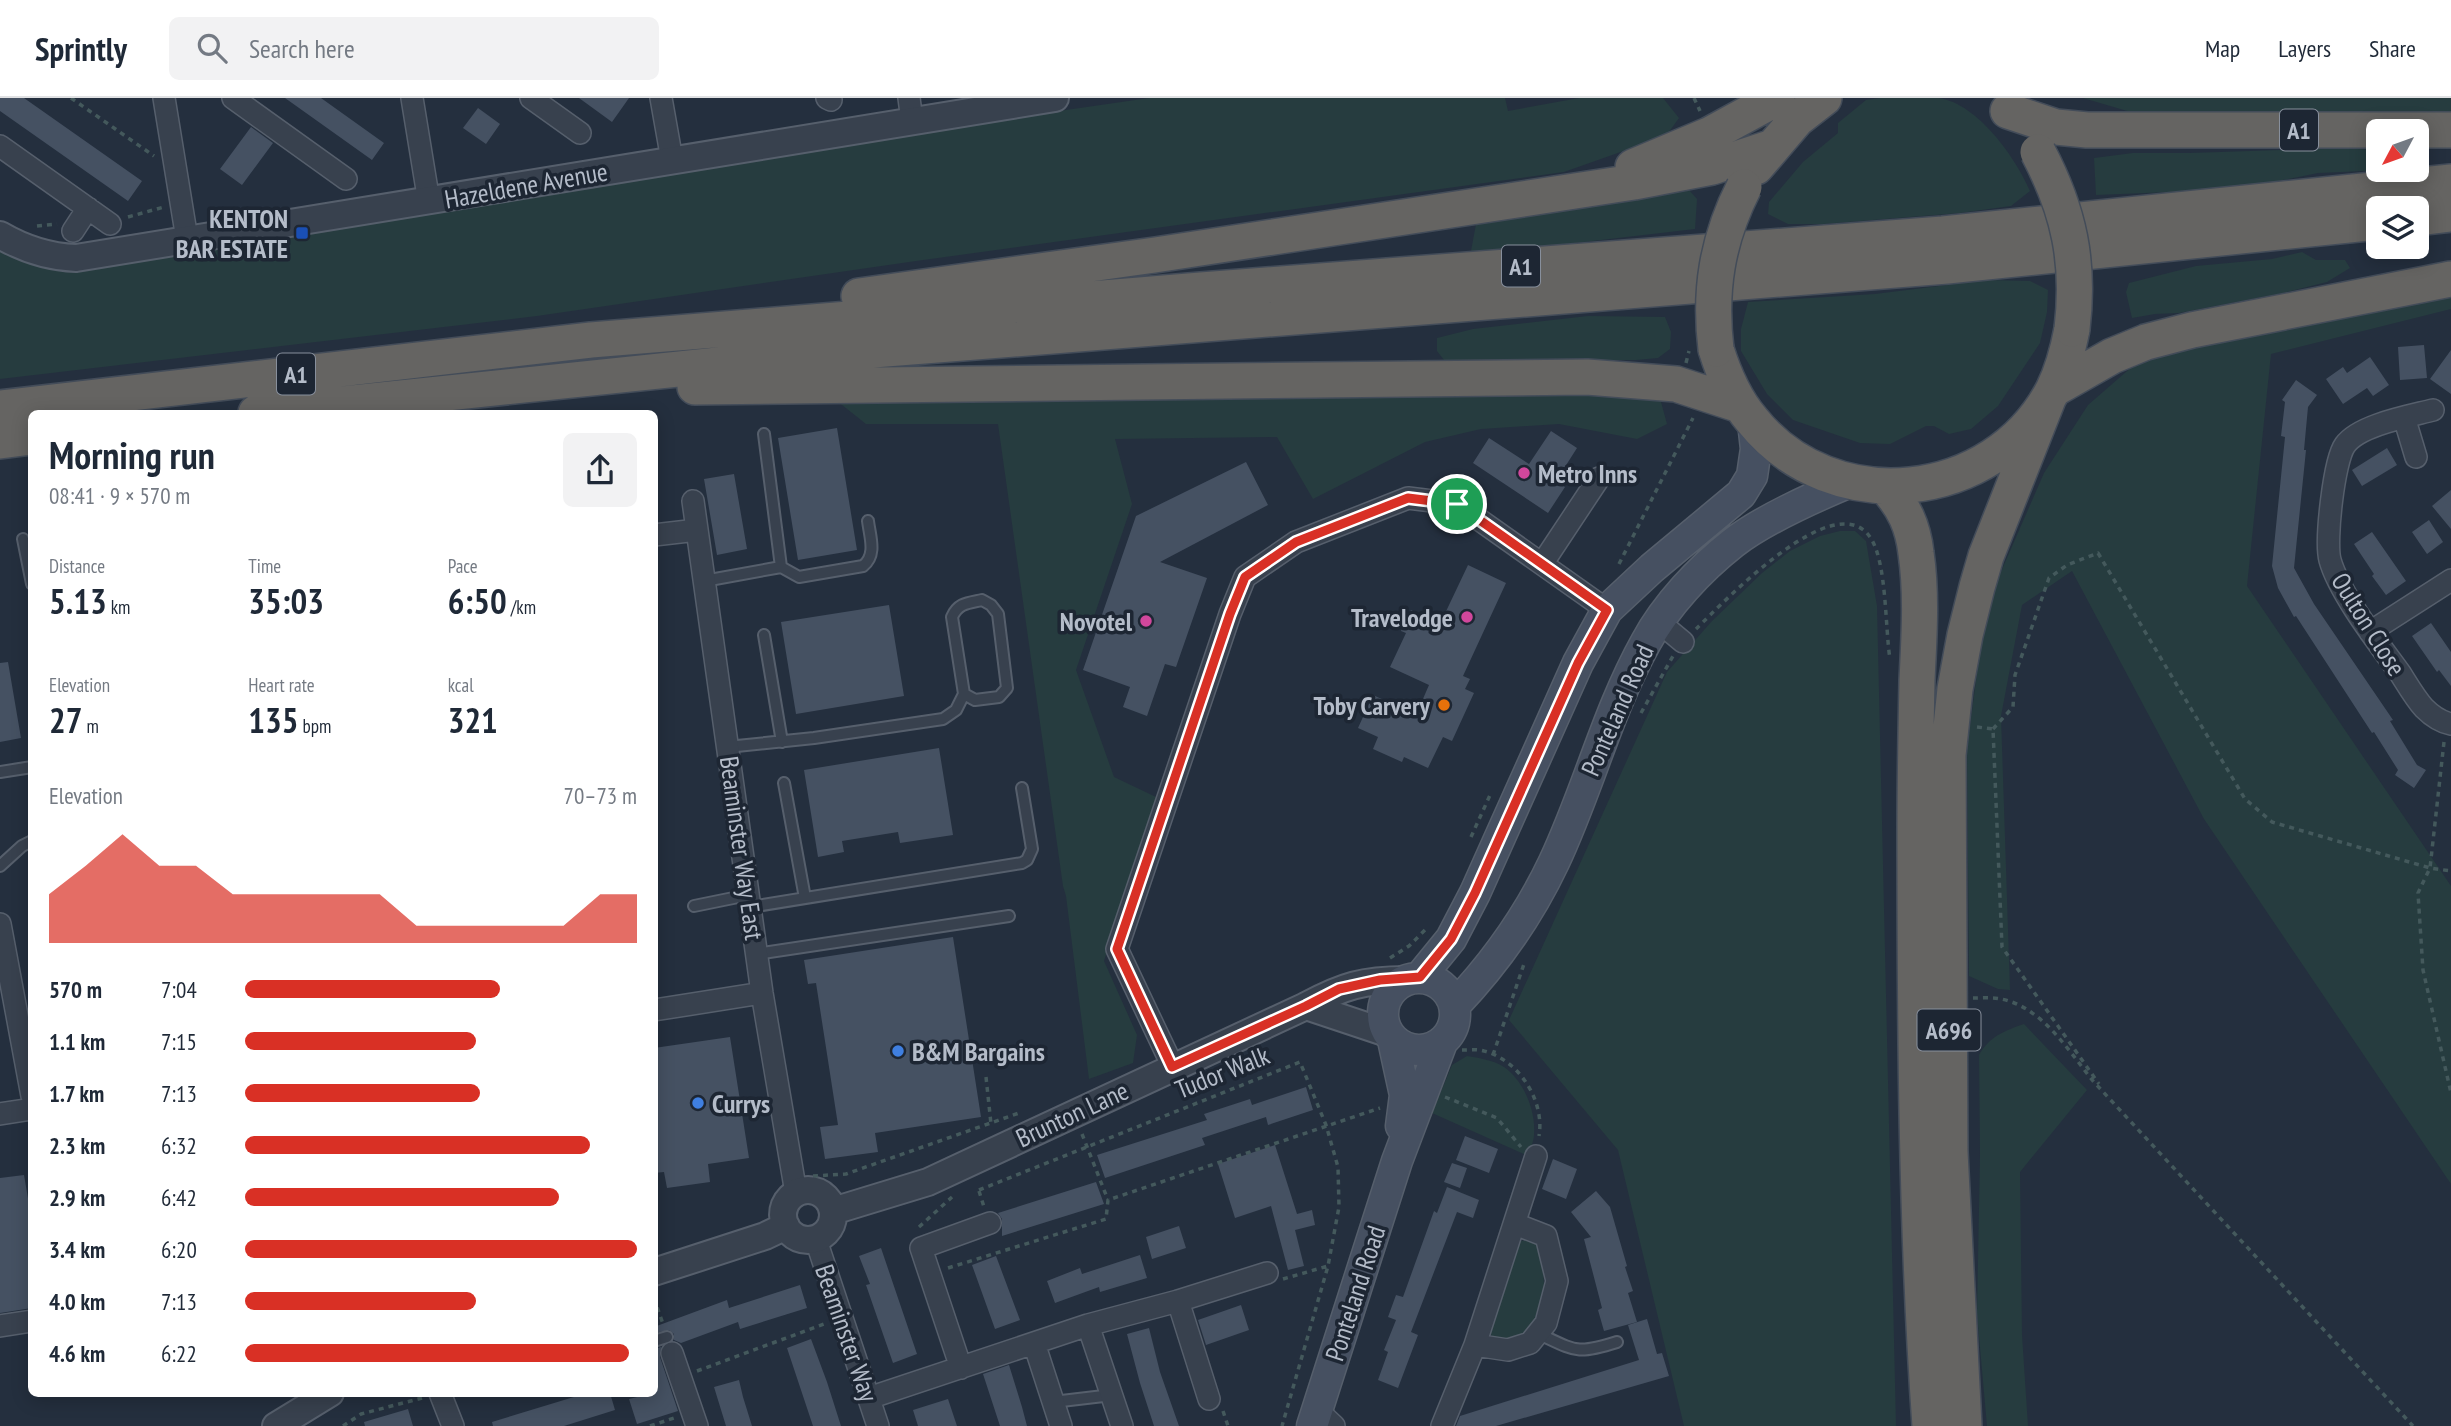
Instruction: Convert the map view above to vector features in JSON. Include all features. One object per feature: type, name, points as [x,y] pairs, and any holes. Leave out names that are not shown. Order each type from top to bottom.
[{"type":"highway","name":"A1","points":[[1567,191],[1643,164],[1709,135],[1777,98]]},
{"type":"highway","points":[[1824,98],[1797,119],[1770,148],[1744,187],[1731,213],[1716,266],[1712,294],[1716,349],[1725,378],[1746,414],[1773,443],[1797,460],[1823,473],[1850,482],[1886,487],[1925,484],[1962,473],[1996,455],[2024,430],[2051,394],[2068,349],[2075,302],[2073,250],[2060,199],[2013,102]]},
{"type":"highway","name":"A1","points":[[2013,102],[2044,102],[2147,130],[2451,130]]},
{"type":"highway","name":"A1","points":[[591,340],[667,320],[981,280],[1634,182],[1712,167],[1770,148]]},
{"type":"highway","name":"A1","points":[[0,408],[591,340],[1943,234],[2451,182]]},
{"type":"highway","points":[[2429,217],[2451,214]]},
{"type":"highway","name":"A1","points":[[284,410],[822,354],[1947,266],[2366,223]]},
{"type":"highway","points":[[2051,394],[2091,366],[2146,342],[2192,330],[2451,279]]},
{"type":"highway","name":"A1","points":[[594,377],[689,387],[1587,377],[1676,384],[1713,394],[1746,414]]},
{"type":"highway","name":"A696","points":[[1964,1426],[1950,1152],[1948,755],[1955,689],[1965,635],[1986,556],[2051,394]]},
{"type":"highway","points":[[0,440],[28,437]]},
{"type":"highway","name":"A696","points":[[1886,487],[1900,503],[1910,521],[1916,553],[1918,589],[1915,1018],[1919,1227],[1930,1426]]},
{"type":"main road","name":"Ponteland Road","points":[[1413,979],[1451,939],[1475,893],[1578,663],[1607,610],[1652,568],[1741,494],[1752,476],[1756,449],[1746,414]]},
{"type":"main road","name":"Ponteland Road","points":[[1455,1005],[1486,973],[1522,919],[1554,862],[1613,713],[1646,641],[1659,621],[1689,584],[1733,542],[1820,495],[1850,482]]},
{"type":"main road","points":[[1413,979],[1435,981],[1447,991],[1455,1005],[1456,1020],[1451,1034],[1438,1051],[1408,1050],[1390,1037],[1383,1007],[1391,990],[1413,979]]},
{"type":"main road","name":"Ponteland Road","points":[[1390,1037],[1405,1094],[1397,1161]]},
{"type":"main road","name":"Ponteland Road","points":[[1321,1421],[1397,1161],[1438,1051]]},
{"type":"street","points":[[164,98],[187,239]]},
{"type":"street","points":[[233,98],[346,179]]},
{"type":"street","points":[[412,98],[429,202]]},
{"type":"street","points":[[531,98],[580,134]]},
{"type":"street","points":[[661,98],[672,160]]},
{"type":"street","name":"Hazeldene Avenue","points":[[0,235],[42,253],[76,258],[672,160],[910,110],[1055,98]]},
{"type":"street","points":[[3,152],[110,224]]},
{"type":"street","points":[[73,232],[88,208]]},
{"type":"street","name":"Oulton Close","points":[[2433,410],[2361,432],[2346,443],[2338,458],[2329,536],[2330,558],[2337,577],[2371,632],[2424,708],[2443,723],[2449,724]]},
{"type":"street","points":[[2404,417],[2416,457]]},
{"type":"street","points":[[1542,564],[1599,478]]},
{"type":"street","points":[[1172,1067],[1117,949],[1230,614],[1245,577],[1296,542],[1408,498],[1457,504],[1607,610]]},
{"type":"street","name":"Beaminster Way East","points":[[693,501],[756,954],[796,1193]]},
{"type":"street","points":[[658,535],[697,530]]},
{"type":"street","points":[[2371,632],[2451,580]]},
{"type":"street","points":[[1659,621],[1683,642]]},
{"type":"street","points":[[0,924],[28,1074]]},
{"type":"street","name":"Brunton Lane","points":[[833,1211],[928,1182],[1339,989],[1380,980],[1413,979]]},
{"type":"street","points":[[658,1009],[762,993]]},
{"type":"street","points":[[1306,1006],[1390,1037]]},
{"type":"street","points":[[0,1114],[28,1110]]},
{"type":"street","points":[[1442,1426],[1475,1345],[1536,1156]]},
{"type":"street","points":[[804,1190],[820,1192],[826,1197],[833,1211],[832,1225],[822,1237],[816,1240],[798,1238],[786,1226],[783,1219],[786,1204],[796,1193],[804,1190]]},
{"type":"street","points":[[961,1368],[920,1248],[990,1223]]},
{"type":"street","points":[[1475,1345],[1508,1350],[1530,1343],[1546,1323],[1557,1281],[1546,1236],[1515,1224]]},
{"type":"street","points":[[658,1271],[765,1236],[786,1226]]},
{"type":"street","name":"Beaminster Way","points":[[816,1240],[878,1426]]},
{"type":"street","points":[[869,1398],[1088,1325],[1267,1273]]},
{"type":"street","points":[[1178,1301],[1209,1399]]},
{"type":"street","points":[[0,1326],[28,1322]]},
{"type":"street","points":[[1088,1325],[1122,1426]]},
{"type":"street","points":[[1034,1343],[1061,1426]]},
{"type":"street","points":[[665,1344],[681,1376],[695,1419]]},
{"type":"street","points":[[276,1426],[323,1397]]},
{"type":"street","points":[[442,1397],[453,1426]]},
{"type":"lane","points":[[764,434],[781,567]]},
{"type":"lane","points":[[704,581],[781,567],[799,577],[863,566],[869,562],[872,554],[868,521]]},
{"type":"lane","points":[[23,539],[28,564]]},
{"type":"lane","points":[[727,747],[782,742],[943,719],[956,710],[964,694],[952,617],[962,604],[982,600],[991,605],[998,614],[1007,688],[999,697],[975,700],[964,694]]},
{"type":"lane","points":[[764,635],[782,742]]},
{"type":"lane","points":[[0,772],[28,768]]},
{"type":"lane","points":[[784,783],[805,898]]},
{"type":"lane","points":[[694,906],[805,898],[1027,860],[1031,849],[1022,788]]},
{"type":"lane","points":[[0,866],[28,844]]},
{"type":"lane","points":[[756,954],[1009,916]]},
{"type":"lane","points":[[1538,1333],[1581,1351],[1617,1342]]},
{"type":"lane","points":[[1053,1402],[1112,1395]]},
{"type":"path","points":[[71,98],[176,171]]},
{"type":"path","points":[[1683,642],[1757,570],[1787,548],[1814,533],[1851,524],[1863,529],[1872,539],[1878,556],[1892,670]]},
{"type":"path","points":[[2104,1092],[2002,947],[1993,729],[2013,707],[2015,675],[2049,579],[2067,565],[2098,553],[2245,799],[2272,822],[2430,868],[2451,871]]},
{"type":"path","points":[[2449,724],[2445,735],[2430,868],[2418,893],[2423,970],[2451,1093]]},
{"type":"path","points":[[1966,726],[1993,729]]},
{"type":"path","points":[[1949,996],[2001,999],[2026,1009],[2055,1035],[2092,1081],[2413,1426]]},
{"type":"path","points":[[1438,1051],[1483,1051],[1510,1065],[1532,1091],[1541,1124],[1536,1156],[1528,1156],[1497,1118],[1440,1095]]},
{"type":"path","name":"Tudor Walk","points":[[979,1190],[1300,1062],[1326,1125]]},
{"type":"path","points":[[986,1077],[991,1126],[999,1149]]},
{"type":"path","points":[[1108,1200],[1392,1104]]},
{"type":"path","points":[[929,1274],[1106,1219],[1108,1200],[1073,1114]]},
{"type":"path","points":[[1282,1426],[1328,1266],[1339,1207],[1338,1167],[1326,1125]]},
{"type":"path","points":[[920,1248],[915,1231],[954,1195]]},
{"type":"path","points":[[1267,1273],[1272,1282],[1328,1266]]},
{"type":"path","points":[[681,1376],[842,1318]]},
{"type":"path","points":[[343,1426],[361,1414],[425,1397]]},
{"type":"path","points":[[650,1426],[695,1419]]},
{"type":"green space","points":[[1149,98],[1505,98],[1508,111],[1579,98],[1663,98],[1679,118],[1666,136],[1564,172],[537,316],[0,379],[0,245],[29,261]]},
{"type":"green space","points":[[1939,98],[1968,110],[1994,134],[2015,163],[2030,191],[2011,206],[1960,213],[1823,224],[1788,224],[1768,214],[1769,202],[1803,162],[1838,133],[1838,123],[1866,100]]},
{"type":"green space","points":[[2083,98],[2451,98],[2451,113],[2134,113]]},
{"type":"green space","points":[[2366,149],[2366,171],[2318,173],[2263,184],[2096,195],[2094,158],[2133,153]]},
{"type":"green space","points":[[1689,190],[1697,199],[1695,229],[1480,254],[1471,251],[1476,224],[1644,194]]},
{"type":"green space","points":[[2302,252],[2316,260],[2345,260],[2350,268],[2327,282],[2283,293],[2179,313],[2132,318],[2126,292],[2129,283],[2196,266],[2272,259]]},
{"type":"green space","points":[[1987,280],[2030,281],[2048,290],[2047,312],[2040,343],[1998,406],[1971,429],[1949,434],[1934,426],[1926,426],[1890,444],[1860,443],[1793,420],[1767,394],[1741,351],[1741,329],[1748,302],[1875,294]]},
{"type":"green space","points":[[2451,287],[2451,309],[2271,354],[2247,586],[2451,886],[2451,1184],[2204,819],[2072,571],[2022,605],[2001,716],[2010,990],[1998,989],[1969,976],[1967,748],[1986,606],[2044,473],[2088,405],[2134,365],[2212,340]]},
{"type":"green space","points":[[1588,316],[1665,317],[1671,332],[1670,349],[1658,358],[1636,360],[1444,360],[1437,351],[1437,338],[1473,329]]},
{"type":"green space","points":[[1658,391],[1667,424],[1637,439],[1559,424],[1481,429],[1425,442],[1313,499],[1277,437],[1115,439],[1132,504],[1076,670],[1114,777],[1156,797],[1104,961],[1137,1035],[1133,1063],[1089,1079],[1066,896],[998,424],[866,424],[832,397]]},
{"type":"green space","points":[[1840,531],[1855,531],[1866,541],[1877,606],[1896,1426],[1684,1426],[1618,1150],[1509,1020],[1667,672],[1712,621],[1762,573],[1790,551],[1820,536]]},
{"type":"green space","points":[[2024,1024],[2087,1090],[2020,1172],[2022,1335],[2028,1426],[1987,1426],[1977,1314],[1979,1055],[1998,1035]]},
{"type":"green space","points":[[1467,1056],[1504,1067],[1523,1088],[1531,1107],[1534,1126],[1528,1156],[1432,1113],[1452,1065]]},
{"type":"green space","points":[[1535,1240],[1542,1245],[1544,1286],[1530,1336],[1522,1341],[1494,1339],[1489,1332],[1520,1241]]},
{"type":"building","points":[[0,98],[24,98],[142,181],[128,201],[0,111]]},
{"type":"building","points":[[285,98],[321,98],[384,143],[372,160]]},
{"type":"building","points":[[579,98],[629,98],[612,122]]},
{"type":"building","points":[[478,108],[500,124],[486,144],[463,128]]},
{"type":"building","points":[[251,127],[273,143],[242,185],[220,169]]},
{"type":"building","points":[[2424,345],[2427,378],[2400,380],[2398,347]]},
{"type":"building","points":[[2451,350],[2451,394],[2430,379]]},
{"type":"building","points":[[2370,357],[2389,385],[2373,396],[2367,388],[2343,404],[2326,379],[2343,367],[2347,373]]},
{"type":"building","points":[[2296,380],[2317,395],[2308,407],[2294,568],[2314,604],[2393,720],[2390,721],[2417,765],[2426,770],[2414,788],[2395,775],[2398,770],[2296,616],[2294,617],[2278,588],[2272,566],[2285,437],[2281,436],[2285,402],[2282,400]]},
{"type":"building","points":[[837,428],[857,550],[798,560],[778,438]]},
{"type":"building","name":"Metro Inns","points":[[1551,431],[1577,448],[1556,481],[1565,487],[1548,513],[1473,463],[1489,438],[1529,464]]},
{"type":"building","points":[[2387,448],[2397,465],[2362,486],[2352,470]]},
{"type":"building","name":"Novotel","points":[[1246,462],[1268,505],[1160,562],[1207,578],[1176,667],[1165,664],[1147,716],[1123,707],[1130,687],[1083,670],[1136,516]]},
{"type":"building","points":[[734,474],[747,549],[717,555],[704,479]]},
{"type":"building","points":[[2451,490],[2451,529],[2432,506]]},
{"type":"building","points":[[2429,520],[2443,542],[2427,554],[2412,532]]},
{"type":"building","points":[[2372,532],[2406,581],[2386,595],[2354,544]]},
{"type":"building","points":[[1468,565],[1506,583],[1463,676],[1470,679],[1465,689],[1474,693],[1452,741],[1443,737],[1428,768],[1404,757],[1402,762],[1373,749],[1378,737],[1358,728],[1373,695],[1416,715],[1429,685],[1390,667],[1406,633],[1401,631],[1411,610],[1440,624]]},
{"type":"building","points":[[889,605],[904,696],[796,714],[781,622]]},
{"type":"building","points":[[2431,623],[2451,652],[2451,686],[2439,670],[2437,672],[2412,636]]},
{"type":"building","points":[[8,662],[21,738],[0,742],[0,663]]},
{"type":"building","points":[[939,748],[953,835],[900,843],[898,832],[842,841],[844,852],[818,857],[804,770]]},
{"type":"building","name":"B&M Bargains","points":[[953,937],[981,1117],[875,1133],[878,1152],[825,1159],[820,1127],[838,1125],[816,983],[808,984],[804,960]]},
{"type":"building","name":"Currys","points":[[730,1037],[749,1158],[708,1164],[710,1182],[667,1188],[664,1172],[658,1173],[658,1047]]},
{"type":"building","points":[[1306,1087],[1313,1110],[1268,1125],[1266,1117],[1202,1138],[1205,1145],[1105,1178],[1097,1155],[1207,1120],[1204,1114],[1250,1099],[1252,1105]]},
{"type":"building","points":[[1465,1136],[1498,1149],[1489,1173],[1456,1160]]},
{"type":"building","points":[[1275,1145],[1297,1214],[1312,1210],[1315,1225],[1295,1230],[1304,1266],[1288,1270],[1271,1206],[1235,1218],[1218,1164]]},
{"type":"building","points":[[1553,1159],[1577,1169],[1566,1199],[1542,1189]]},
{"type":"building","points":[[1452,1163],[1467,1168],[1460,1188],[1444,1182]]},
{"type":"building","points":[[24,1175],[28,1198],[28,1309],[0,1313],[0,1178]]},
{"type":"building","points":[[1096,1182],[1104,1204],[1002,1236],[1002,1219],[998,1213]]},
{"type":"building","points":[[1447,1187],[1479,1200],[1473,1218],[1457,1212],[1411,1332],[1418,1335],[1398,1388],[1378,1380],[1388,1352],[1384,1350],[1396,1320],[1388,1317],[1396,1295],[1403,1297],[1434,1211],[1437,1213]]},
{"type":"building","points":[[1596,1191],[1610,1207],[1633,1291],[1628,1293],[1637,1322],[1604,1331],[1598,1310],[1602,1308],[1584,1239],[1591,1237],[1571,1212]]},
{"type":"building","points":[[1179,1226],[1186,1248],[1152,1259],[1146,1237]]},
{"type":"building","points":[[881,1248],[917,1354],[893,1363],[866,1285],[870,1284],[859,1256]]},
{"type":"building","points":[[1140,1255],[1147,1278],[1100,1292],[1099,1287],[1055,1303],[1047,1281],[1080,1268],[1082,1274]]},
{"type":"building","points":[[996,1256],[1020,1320],[995,1329],[972,1265]]},
{"type":"building","points":[[800,1285],[807,1308],[740,1329],[738,1322],[681,1343],[674,1340],[674,1334],[669,1330],[658,1332],[658,1326],[727,1300],[729,1308]]},
{"type":"building","points":[[1241,1305],[1249,1330],[1206,1345],[1198,1320]]},
{"type":"building","points":[[1647,1319],[1657,1354],[1662,1353],[1669,1376],[1496,1426],[1456,1426],[1460,1416],[1639,1360],[1628,1325]]},
{"type":"building","points":[[1149,1328],[1160,1372],[1179,1426],[1154,1426],[1140,1383],[1127,1334]]},
{"type":"building","points":[[811,1339],[841,1426],[813,1426],[787,1348]]},
{"type":"building","points":[[661,1347],[660,1357],[678,1411],[637,1424],[629,1399],[658,1397],[658,1348]]},
{"type":"building","points":[[1009,1365],[1027,1426],[1000,1426],[983,1374]]},
{"type":"building","points":[[739,1380],[752,1426],[726,1426],[714,1387]]},
{"type":"building","points":[[574,1397],[611,1397],[615,1410],[564,1426],[493,1426],[492,1422]]},
{"type":"building","points":[[948,1399],[957,1426],[918,1426],[913,1410]]},
{"type":"building","points":[[408,1409],[413,1426],[365,1426],[364,1422]]},
{"type":"place","name":"KENTON BAR ESTATE","points":[[302,233]]},
{"type":"place","name":"Metro Inns","points":[[1524,473]]},
{"type":"place","name":"Travelodge","points":[[1467,617]]},
{"type":"place","name":"Novotel","points":[[1146,621]]},
{"type":"place","name":"Toby Carvery","points":[[1444,705]]},
{"type":"place","name":"B&M Bargains","points":[[898,1051]]},
{"type":"place","name":"Currys","points":[[698,1103]]},
{"type":"route","points":[[1408,498],[1457,504],[1607,610],[1578,663],[1475,893],[1451,939],[1420,977],[1380,980],[1339,989],[1172,1067],[1117,949],[1230,614],[1245,577],[1296,542],[1408,498]]}]
